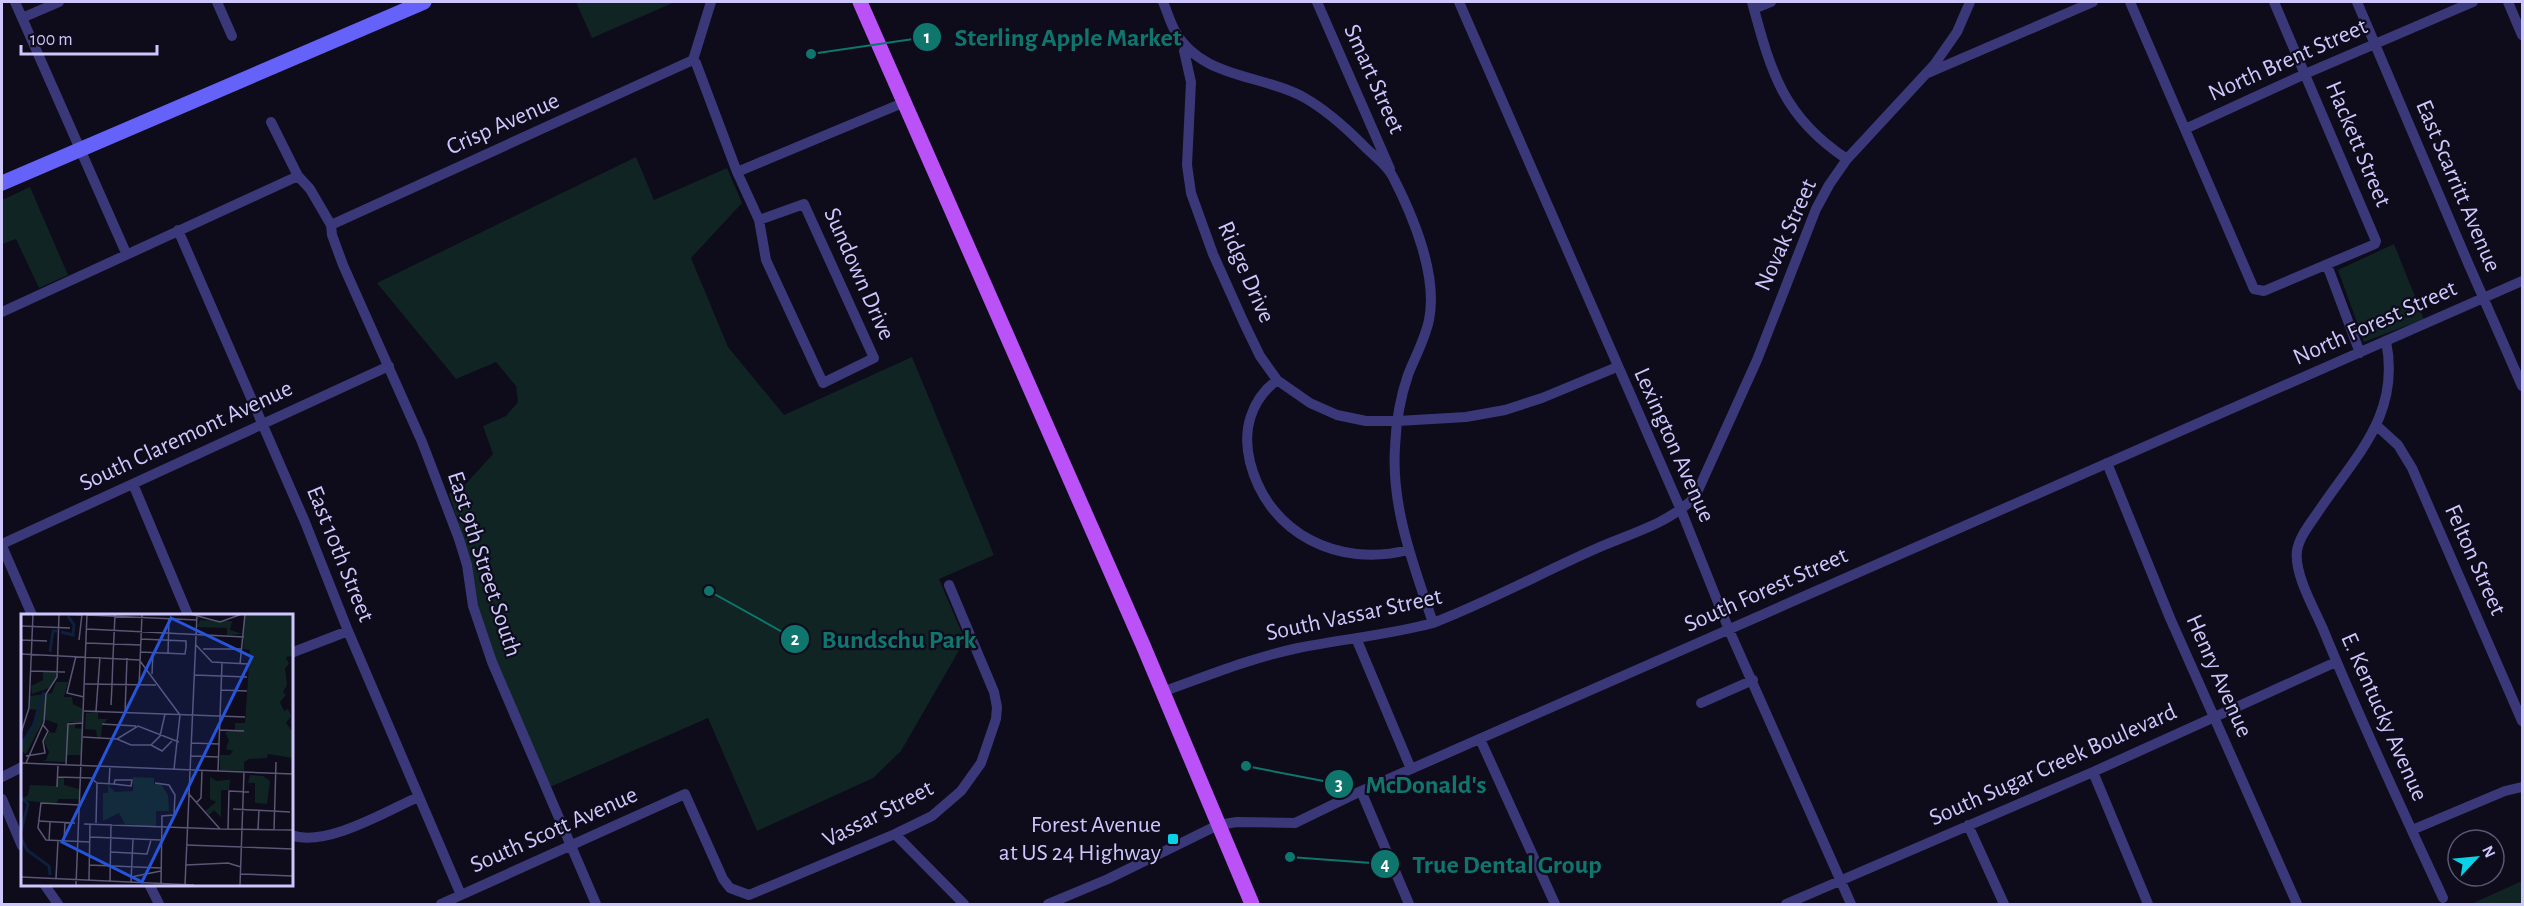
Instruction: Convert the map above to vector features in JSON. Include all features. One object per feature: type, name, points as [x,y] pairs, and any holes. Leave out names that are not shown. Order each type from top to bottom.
[{"type":"main road","points":[[2,183],[424,2]]},
{"type":"main road","points":[[860,2],[1162,692],[1252,904]]},
{"type":"street","points":[[15,2],[126,253]]},
{"type":"street","points":[[22,18],[59,2]]},
{"type":"street","points":[[218,2],[232,36]]},
{"type":"street","points":[[693,60],[711,2]]},
{"type":"street","points":[[1163,2],[1176,32],[1187,47],[1202,60],[1218,69],[1268,83],[1305,98],[1345,128],[1392,174]]},
{"type":"street","name":"Smart Street","points":[[1317,2],[1420,242],[1432,300],[1429,322],[1408,377],[1398,421],[1395,476],[1408,550],[1433,624]]},
{"type":"street","name":"Lexington Avenue","points":[[1461,2],[1617,367],[1681,510],[1729,630],[1851,904]]},
{"type":"street","points":[[1771,2],[1753,5],[1769,61],[1784,96],[1800,121],[1814,135],[1847,159]]},
{"type":"street","name":"Novak Street","points":[[1681,510],[1695,497],[1757,360],[1816,209],[1847,159],[1925,75],[1957,32],[1970,2]]},
{"type":"street","points":[[1925,75],[2093,2]]},
{"type":"street","points":[[2130,2],[2254,289],[2264,291],[2327,265],[2360,353]]},
{"type":"street","name":"Hackett Street","points":[[2274,2],[2374,236],[2375,244],[2327,265]]},
{"type":"street","name":"East Scarritt Avenue","points":[[2357,2],[2523,386]]},
{"type":"street","name":"North Brent Street","points":[[2186,129],[2305,74],[2473,2]]},
{"type":"street","points":[[2508,2],[2523,35]]},
{"type":"street","name":"Ridge Drive","points":[[1187,47],[1184,51],[1191,82],[1187,165],[1191,193],[1213,254],[1244,323],[1260,356],[1277,380],[1310,403],[1337,415],[1366,421],[1398,421],[1466,417],[1504,410],[1542,398],[1617,367]]},
{"type":"street","name":"Sundown Drive","points":[[693,60],[759,219],[766,260],[823,382],[874,358],[804,204],[759,219]]},
{"type":"street","name":"Crisp Avenue","points":[[331,225],[693,60]]},
{"type":"street","points":[[738,172],[905,102]]},
{"type":"street","name":"East 9th Street South","points":[[271,122],[298,176],[310,189],[331,225],[344,265],[422,442],[459,539],[467,565],[473,606],[492,662],[596,904]]},
{"type":"street","points":[[2,312],[126,253],[298,176]]},
{"type":"street","name":"East 10th Street","points":[[178,230],[461,895]]},
{"type":"street","name":"North Forest Street","points":[[2245,403],[2523,281]]},
{"type":"street","points":[[2376,425],[2391,379],[2386,341]]},
{"type":"street","name":"South Claremont Avenue","points":[[2,545],[389,366]]},
{"type":"street","points":[[1277,380],[1267,387],[1256,402],[1246,432],[1247,450],[1253,473],[1273,511],[1299,533],[1337,550],[1369,556],[1408,550]]},
{"type":"street","name":"South Forest Street","points":[[1218,825],[1237,822],[1291,823],[1306,819],[1361,791],[2245,403]]},
{"type":"street","name":"E. Kentucky Avenue","points":[[2376,425],[2362,451],[2304,534],[2298,550],[2298,570],[2336,662],[2443,898]]},
{"type":"street","name":"Felton Street","points":[[2376,425],[2398,445],[2412,468],[2523,721]]},
{"type":"street","name":"Henry Avenue","points":[[2107,463],[2170,618],[2297,904]]},
{"type":"street","points":[[133,484],[188,614]]},
{"type":"street","name":"South Vassar Street","points":[[1162,692],[1263,656],[1406,631],[1433,624],[1593,550],[1668,519],[1681,510]]},
{"type":"street","points":[[2,545],[32,614]]},
{"type":"street","name":"Vassar Street","points":[[735,891],[749,895],[895,834],[932,816],[961,791],[981,763],[996,719],[994,692],[949,585]]},
{"type":"street","points":[[292,653],[348,631]]},
{"type":"street","points":[[1356,638],[1411,769]]},
{"type":"street","name":"South Sugar Creek Boulevard","points":[[1786,904],[2093,772],[2336,662]]},
{"type":"street","points":[[1701,703],[1753,680]]},
{"type":"street","points":[[1480,739],[1555,904]]},
{"type":"street","points":[[2,777],[21,768]]},
{"type":"street","points":[[2093,772],[2148,904]]},
{"type":"street","points":[[2412,830],[2505,791],[2523,787]]},
{"type":"street","points":[[1361,791],[1409,904]]},
{"type":"street","name":"South Scott Avenue","points":[[441,904],[685,794],[723,879],[735,891]]},
{"type":"street","points":[[293,836],[306,838],[333,833],[418,796]]},
{"type":"street","points":[[2,799],[21,844]]},
{"type":"street","points":[[1048,904],[1108,879],[1218,825]]},
{"type":"street","points":[[1968,825],[2004,904]]},
{"type":"street","points":[[895,834],[964,904]]},
{"type":"street","points":[[45,885],[58,904]]},
{"type":"street","points":[[150,885],[159,904]]},
{"type":"green space","points":[[576,2],[675,2],[592,38]]},
{"type":"green space","points":[[636,157],[654,200],[727,168],[742,203],[691,258],[728,347],[784,415],[912,357],[994,555],[939,579],[965,640],[901,751],[873,778],[757,831],[708,718],[550,787],[498,668],[475,603],[468,555],[449,494],[463,487],[493,454],[483,426],[506,416],[518,402],[516,386],[496,362],[456,379],[377,283]]},
{"type":"green space","points":[[30,187],[68,275],[39,288],[16,239],[2,244],[2,200]]},
{"type":"green space","points":[[2394,244],[2424,319],[2364,342],[2338,270]]},
{"type":"green space","points":[[2522,881],[2522,904],[2471,904]]},
{"type":"place","name":"Sterling Apple Market","points":[[811,54]]},
{"type":"place","name":"Bundschu Park","points":[[709,591]]},
{"type":"place","name":"McDonald's","points":[[1246,766]]},
{"type":"place","name":"Forest Avenue at US 24 Highway","points":[[1173,839]]},
{"type":"place","name":"True Dental Group","points":[[1290,857]]}]
